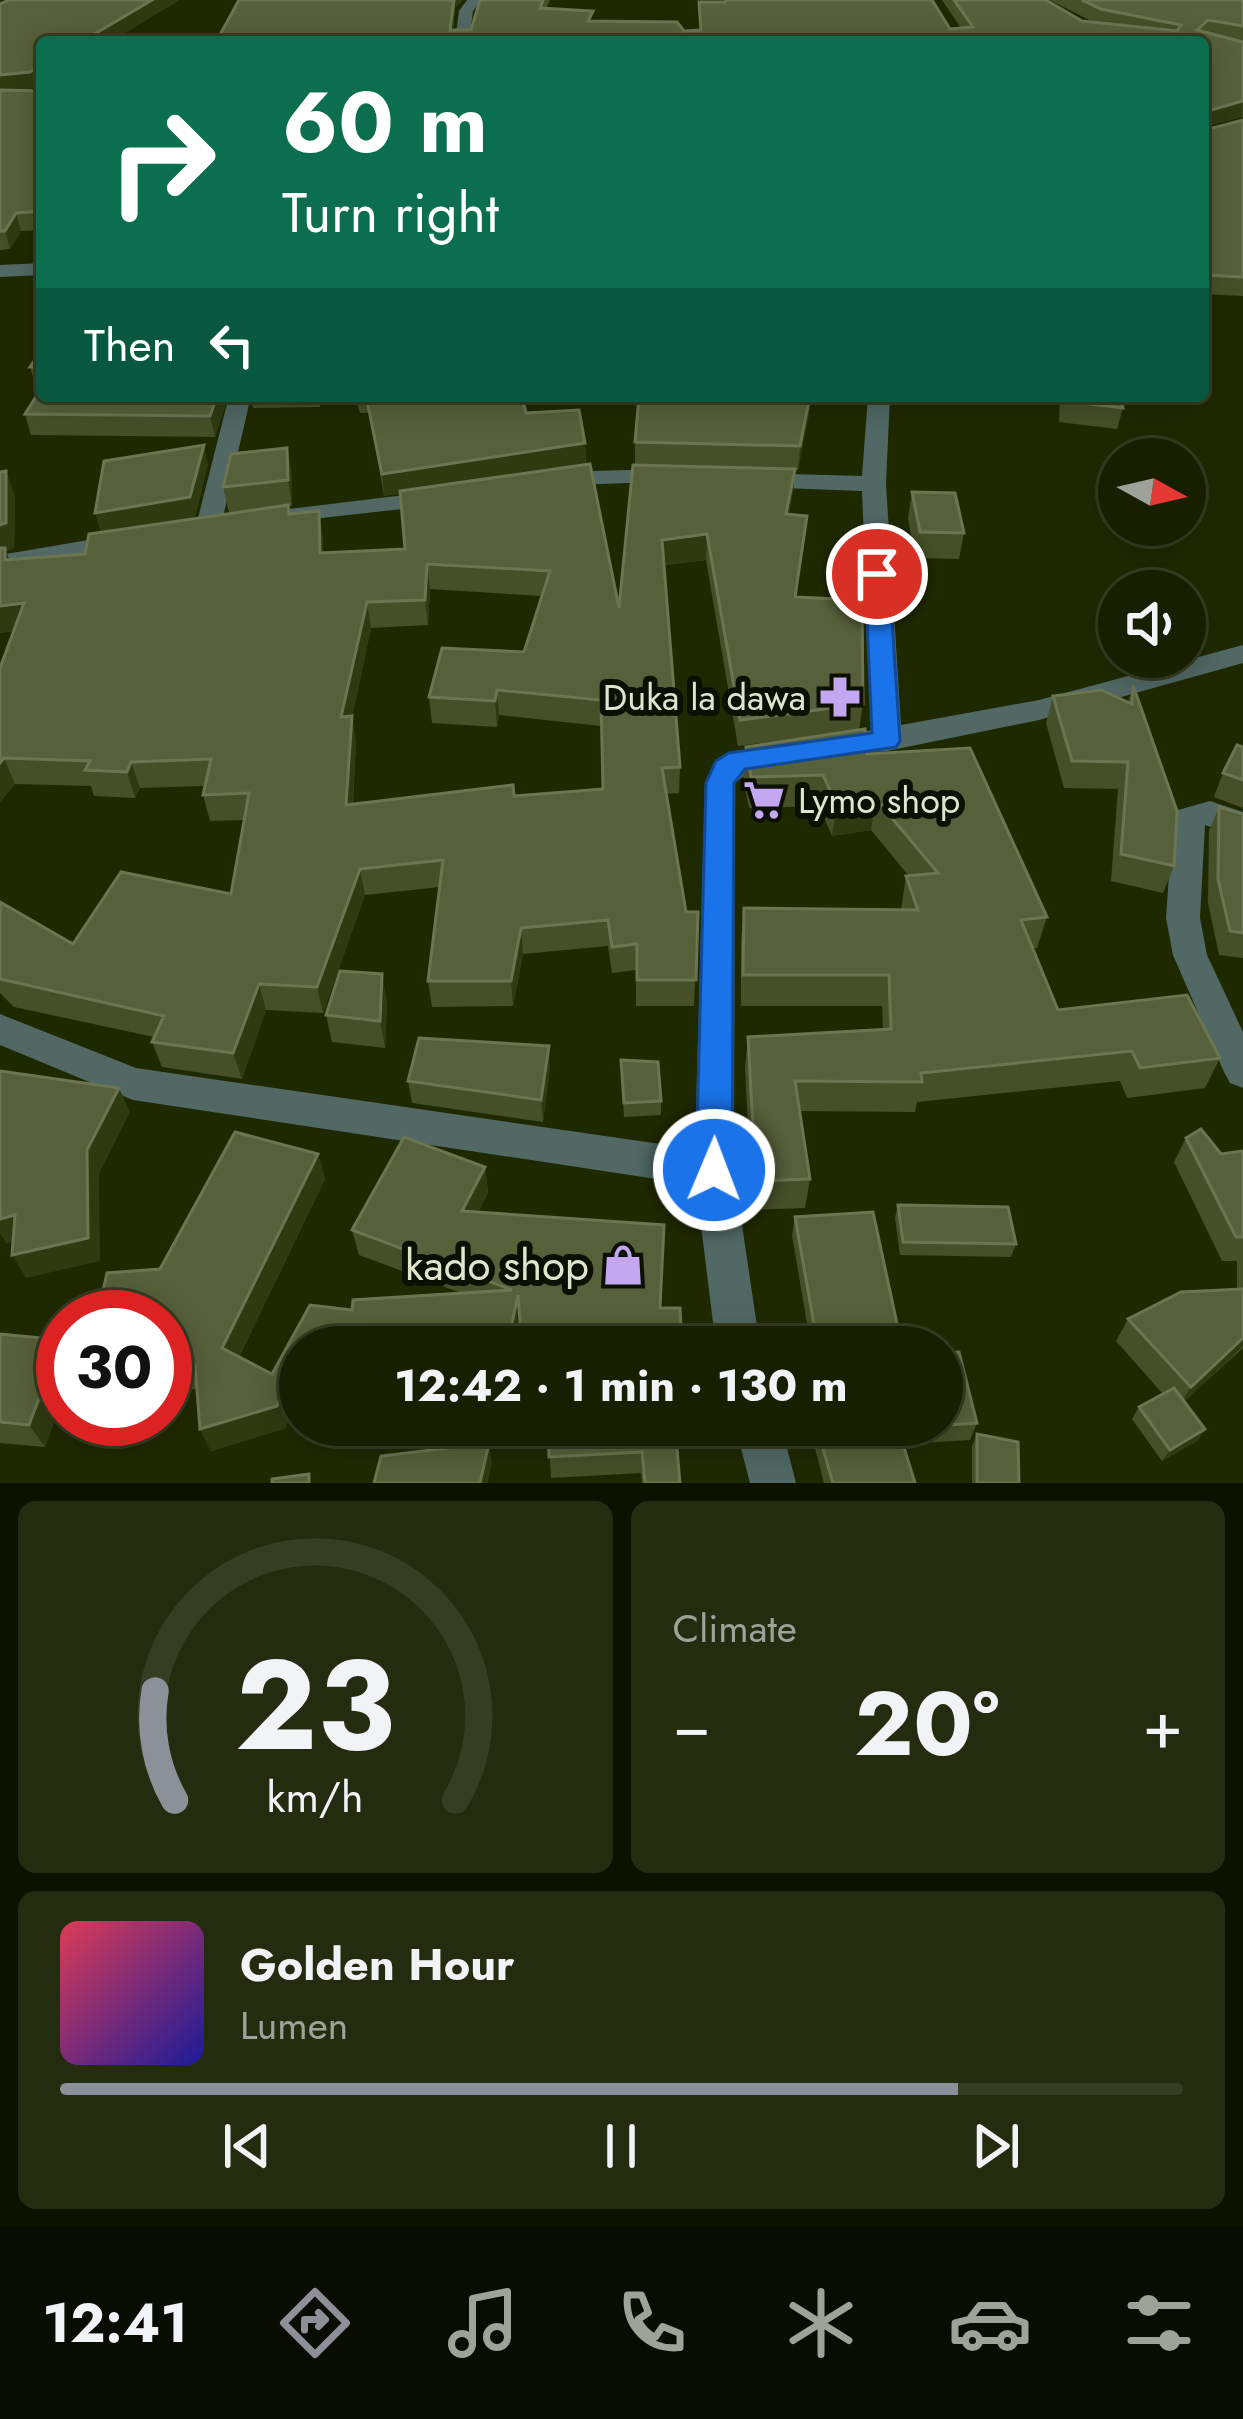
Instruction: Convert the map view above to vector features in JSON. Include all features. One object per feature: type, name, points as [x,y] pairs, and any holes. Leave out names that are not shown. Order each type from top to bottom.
[{"type":"street","points":[[464,36],[466,11],[474,0]]},
{"type":"street","points":[[0,271],[36,269]]},
{"type":"street","points":[[239,402],[210,518],[203,528],[474,492]]},
{"type":"street","points":[[879,402],[874,484],[886,741]]},
{"type":"street","points":[[521,484],[588,475],[686,477]]},
{"type":"street","points":[[733,479],[874,484]]},
{"type":"street","points":[[0,563],[150,537]]},
{"type":"street","points":[[735,1326],[714,1170],[720,783],[726,768],[739,760],[886,741],[1039,710],[1243,654]]},
{"type":"street","points":[[1243,825],[1210,812],[1189,818],[1183,918],[1190,955],[1243,1072]]},
{"type":"street","points":[[0,1029],[134,1084],[714,1170]]},
{"type":"street","points":[[763,1446],[773,1483]]},
{"type":"building","points":[[9,0],[152,0],[91,36],[36,36],[36,68],[0,75],[0,4]]},
{"type":"building","points":[[239,0],[454,0],[450,30],[471,30],[480,0],[543,0],[540,8],[593,11],[588,21],[677,22],[684,31],[701,30],[699,2],[932,0],[950,29],[973,27],[954,0],[1046,0],[1082,21],[1177,31],[1181,25],[1101,9],[1082,0],[1243,0],[1243,26],[1208,20],[1197,30],[1243,42],[1243,101],[1209,111],[1209,36],[219,36]]},
{"type":"building","points":[[0,90],[36,91],[36,211],[16,213],[5,231],[0,231]]},
{"type":"building","points":[[1243,120],[1243,277],[1209,275],[1209,129]]},
{"type":"building","points":[[36,397],[36,402],[215,402],[210,416],[25,414]]},
{"type":"building","points":[[367,402],[523,402],[526,413],[579,410],[585,443],[382,474]]},
{"type":"building","points":[[638,402],[809,402],[800,446],[635,442]]},
{"type":"building","points":[[1072,402],[1121,402],[1123,408]]},
{"type":"building","points":[[204,445],[190,497],[95,513],[104,461]]},
{"type":"building","points":[[287,448],[288,480],[223,487],[231,454]]},
{"type":"building","points":[[590,464],[619,608],[633,465],[795,469],[786,514],[807,516],[795,597],[862,600],[863,704],[740,720],[707,534],[662,540],[680,767],[662,768],[686,912],[698,912],[696,980],[637,980],[637,944],[612,947],[608,920],[521,928],[511,981],[428,981],[443,860],[360,869],[317,987],[259,984],[233,1053],[152,1042],[164,1016],[0,979],[0,902],[73,944],[121,872],[231,894],[249,793],[203,795],[211,759],[131,762],[127,772],[85,770],[90,761],[4,758],[0,763],[0,668],[24,603],[0,606],[0,548],[5,548],[5,560],[85,554],[89,534],[288,505],[289,514],[319,511],[320,553],[405,549],[400,491]],"holes":[[[427,564],[550,571],[524,652],[442,648],[429,697],[495,701],[497,690],[601,700],[603,789],[514,796],[513,785],[346,805],[352,716],[341,717],[367,602],[425,600]]]},
{"type":"building","points":[[6,471],[6,523],[0,525],[0,472]]},
{"type":"building","points":[[912,492],[955,493],[964,533],[920,532]]},
{"type":"building","points":[[1133,685],[1177,811],[1174,866],[1121,854],[1128,762],[1072,761],[1053,696],[1101,690],[1132,704]]},
{"type":"building","points":[[865,729],[867,754],[970,748],[1047,917],[1021,920],[1058,1010],[1187,995],[1220,1058],[1140,1068],[1132,1051],[921,1073],[922,1082],[795,1081],[810,1179],[756,1181],[748,1037],[891,1029],[889,975],[743,975],[744,908],[918,910],[906,876],[938,873],[876,799],[837,805],[823,775],[751,777],[746,747]]},
{"type":"building","points":[[1237,745],[1243,747],[1243,780],[1223,773]]},
{"type":"building","points":[[1219,807],[1243,814],[1243,933],[1230,931],[1218,879]]},
{"type":"building","points":[[340,971],[382,974],[380,1021],[326,1015]]},
{"type":"building","points":[[419,1038],[549,1046],[541,1100],[408,1081]]},
{"type":"building","points":[[621,1060],[658,1062],[661,1101],[624,1103]]},
{"type":"building","points":[[0,1071],[119,1088],[87,1150],[88,1238],[12,1255],[15,1215],[0,1219]]},
{"type":"building","points":[[1201,1129],[1221,1154],[1243,1151],[1243,1237],[1236,1237],[1186,1138]]},
{"type":"building","points":[[235,1132],[318,1154],[222,1348],[272,1374],[279,1361],[277,1406],[200,1429],[192,1366],[192,1290],[103,1290],[107,1273],[160,1269]]},
{"type":"building","points":[[404,1137],[485,1167],[462,1211],[664,1225],[660,1308],[680,1308],[681,1326],[520,1326],[518,1295],[511,1326],[298,1326],[310,1305],[352,1310],[353,1300],[512,1290],[352,1230]]},
{"type":"building","points":[[898,1205],[1008,1207],[1016,1244],[903,1242]]},
{"type":"building","points":[[873,1212],[897,1326],[814,1326],[795,1217]]},
{"type":"building","points":[[1243,1289],[1243,1338],[1191,1387],[1128,1319],[1181,1292]]},
{"type":"building","points":[[0,1334],[36,1337],[36,1407],[29,1425],[0,1422]]},
{"type":"building","points":[[963,1368],[977,1423],[963,1424]]},
{"type":"building","points":[[1174,1388],[1205,1429],[1170,1450],[1139,1407]]},
{"type":"building","points":[[977,1434],[1018,1442],[1019,1483],[977,1483]]},
{"type":"building","points":[[488,1446],[480,1483],[374,1483],[381,1456]]},
{"type":"building","points":[[549,1446],[677,1446],[680,1483],[645,1483],[642,1452],[549,1457]]},
{"type":"building","points":[[822,1446],[904,1446],[915,1483],[833,1483]]},
{"type":"building","points":[[309,1474],[309,1483],[272,1483],[272,1479]]},
{"type":"place","name":"Duka la dawa","points":[[840,697]]},
{"type":"place","name":"Lymo shop","points":[[764,800]]},
{"type":"place","name":"kado shop","points":[[623,1265]]},
{"type":"route","points":[[714,1170],[720,783],[726,768],[739,760],[886,741],[877,574]]}]
